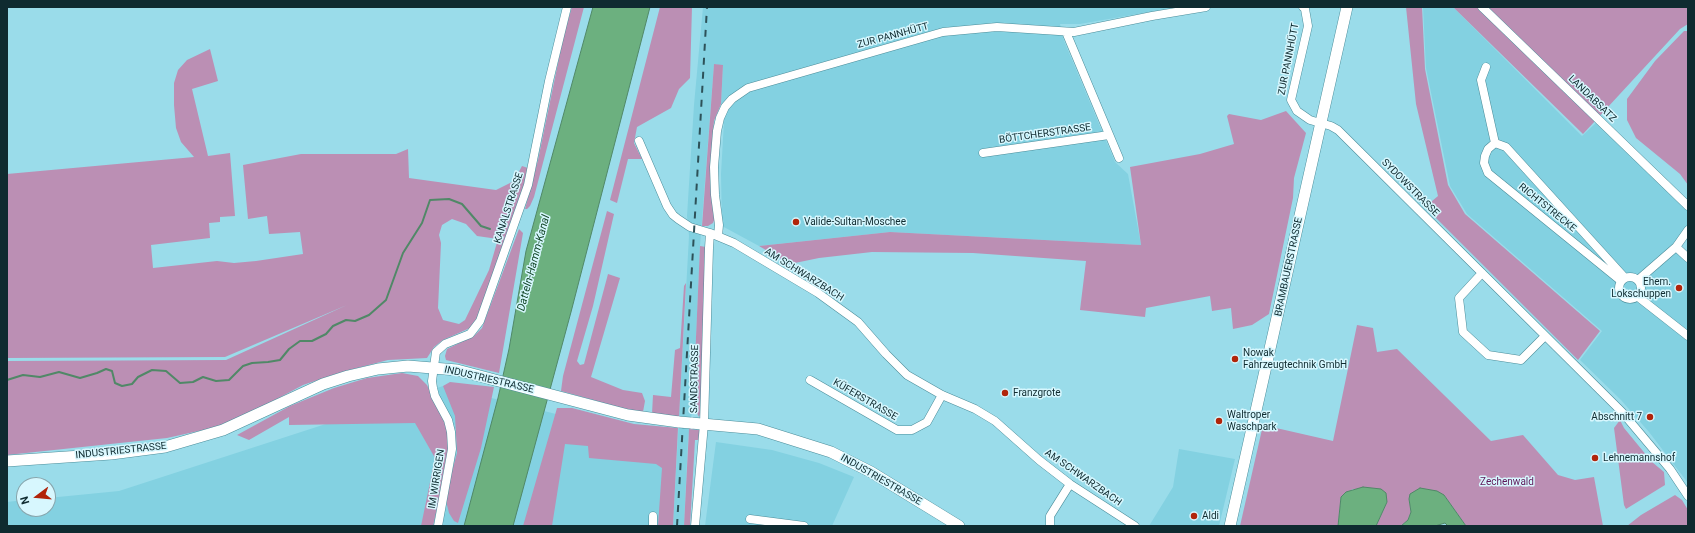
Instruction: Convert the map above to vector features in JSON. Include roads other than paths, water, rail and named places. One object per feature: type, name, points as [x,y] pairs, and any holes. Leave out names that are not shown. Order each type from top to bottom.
[{"type":"main road","name":"BRAMBAUERSTRASSE","points":[[1230,526],[1347,7]]},
{"type":"main road","name":"INDUSTRIESTRASSE","points":[[7,460],[111,454],[165,447],[223,430],[323,384],[348,376],[390,368],[433,367],[457,370],[628,415],[678,422],[758,429],[831,452],[871,472],[959,526]]},
{"type":"street","name":"KANALSTRASSE","points":[[433,367],[436,352],[452,340],[470,334],[480,321],[528,185],[549,81],[568,7]]},
{"type":"street","name":"ZUR PANNHÜTT","points":[[714,234],[719,225],[715,195],[714,167],[717,131],[720,118],[725,107],[732,99],[744,90],[756,85],[943,32],[997,27],[1066,32],[1090,29],[1201,7]]},
{"type":"street","name":"ZUR PANNHÜTT","points":[[1303,7],[1308,26],[1291,100],[1297,111],[1310,120],[1320,123]]},
{"type":"street","name":"LANDABSATZ","points":[[1482,7],[1688,206]]},
{"type":"street","name":"BÖTTCHERSTRASSE","points":[[1066,32],[1119,158]]},
{"type":"street","points":[[1486,67],[1481,80],[1495,143]]},
{"type":"street","name":"SYDOWSTRASSE","points":[[1320,123],[1338,130],[1622,412],[1670,468],[1688,496]]},
{"type":"street","name":"BÖTTCHERSTRASSE","points":[[984,153],[1109,135]]},
{"type":"street","name":"AM SCHWARZBACH","points":[[639,141],[667,206],[673,215],[690,226],[734,243],[818,293],[858,322],[907,375],[942,395],[975,409],[995,421],[1039,460],[1070,484],[1129,525]]},
{"type":"street","name":"RICHTSTRECKE","points":[[1495,143],[1506,146],[1623,279],[1488,173],[1484,163],[1484,156],[1488,149],[1495,143]]},
{"type":"street","points":[[1638,280],[1676,247],[1688,230]]},
{"type":"street","name":"SANDSTRASSE","points":[[695,526],[704,424],[708,248],[714,234]]},
{"type":"street","points":[[1676,247],[1688,258]]},
{"type":"street","points":[[1482,274],[1459,298],[1464,332],[1488,356],[1522,360],[1546,336]]},
{"type":"street","points":[[1623,279],[1632,277],[1638,280],[1641,288],[1637,296]]},
{"type":"street","name":"RICHTSTRECKE","points":[[1623,279],[1619,289],[1623,296],[1628,299],[1637,296],[1688,336]]},
{"type":"street","name":"IM WIRRIGEN","points":[[433,367],[433,388],[435,396],[448,420],[451,432],[452,449],[438,526]]},
{"type":"street","name":"KÜFERSTRASSE","points":[[810,380],[897,430],[912,430],[927,422],[942,395]]},
{"type":"street","points":[[1050,526],[1050,516],[1070,484]]},
{"type":"street","points":[[653,526],[654,516]]},
{"type":"street","points":[[750,519],[804,526]]},
{"type":"water","name":"Datteln-Hamm-Kanal","points":[[593,7],[650,7],[571,312],[513,526],[464,526],[498,398],[509,349],[526,251]]},
{"type":"water","points":[[1363,487],[1381,489],[1386,493],[1387,502],[1376,526],[1338,526],[1341,497],[1346,492]]},
{"type":"water","points":[[1420,488],[1437,491],[1444,495],[1466,526],[1448,526],[1445,523],[1435,526],[1401,526],[1408,520],[1411,512],[1409,499],[1410,494]]},
{"type":"waterway","points":[[7,380],[23,375],[40,377],[59,372],[80,378],[106,369],[112,371],[115,383],[122,386],[132,384],[138,377],[152,370],[166,371],[180,383],[193,382],[203,377],[216,381],[229,380],[243,366],[252,363],[280,360],[289,349],[300,341],[312,341],[326,334],[333,326],[346,320],[355,321],[369,315],[386,300],[403,253],[422,223],[430,200],[449,199],[462,204],[481,226],[490,229]]},
{"type":"railway","points":[[677,526],[707,7]]},
{"type":"place","name":"Valide-Sultan-Moschee","points":[[796,222]]},
{"type":"place","name":"Ehem. Lokschuppen","points":[[1679,288]]},
{"type":"place","name":"Nowak Fahrzeugtechnik GmbH","points":[[1235,359]]},
{"type":"place","name":"Franzgrote","points":[[1005,393]]},
{"type":"place","name":"Abschnitt 7","points":[[1650,417]]},
{"type":"place","name":"Waltroper Waschpark","points":[[1219,421]]},
{"type":"place","name":"Lehnemannshof","points":[[1595,458]]},
{"type":"place","name":"Aldi","points":[[1194,516]]},
{"type":"park label","name":"Zechenwald","points":[[1507,482]]}]
